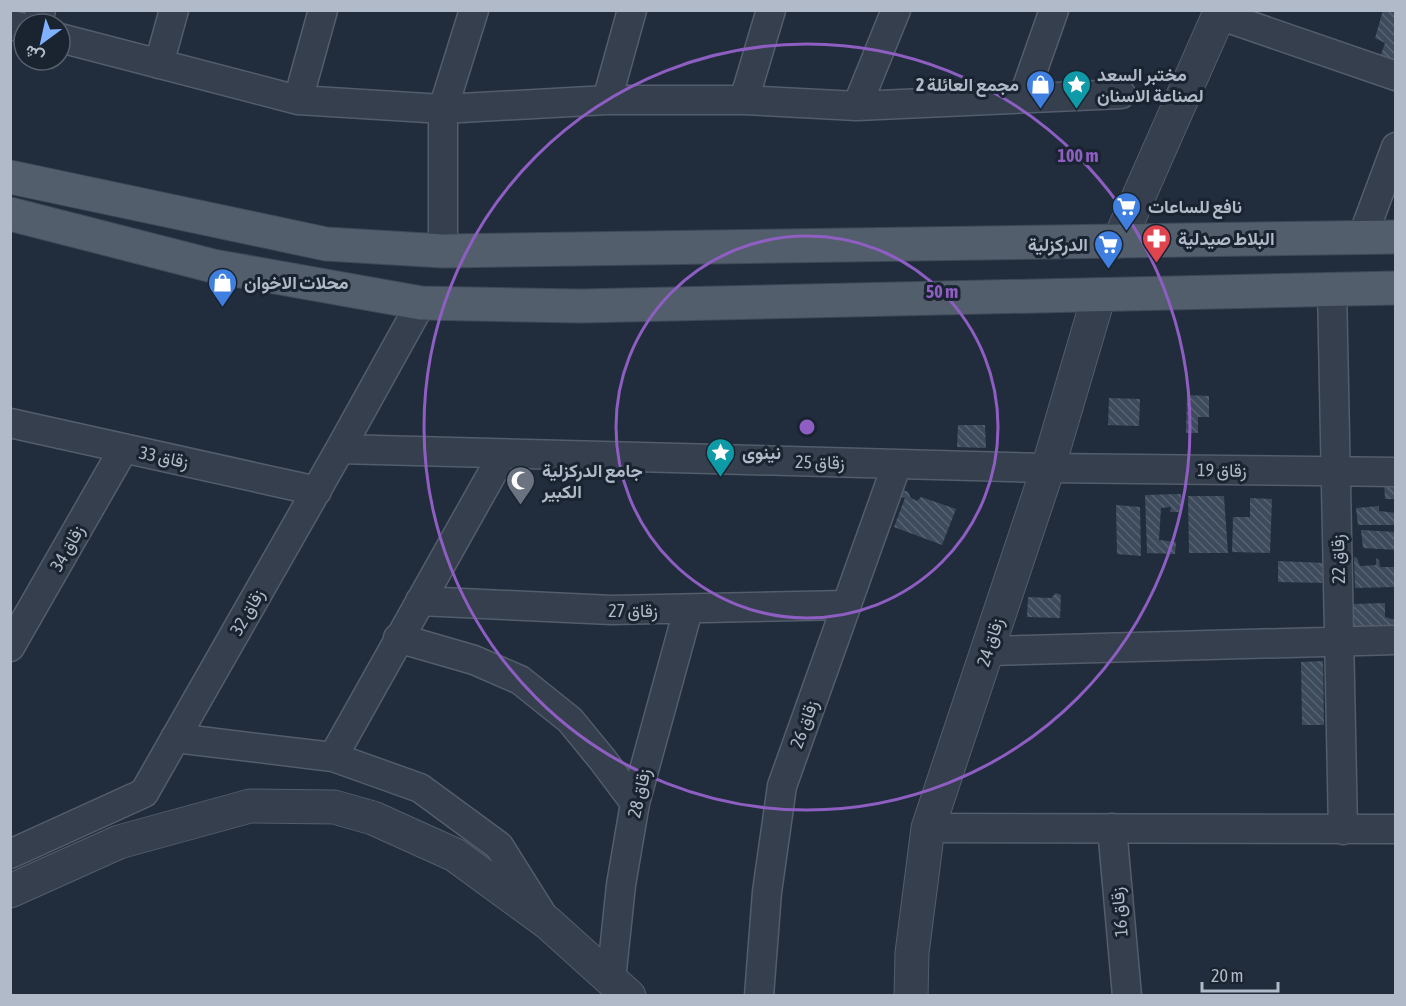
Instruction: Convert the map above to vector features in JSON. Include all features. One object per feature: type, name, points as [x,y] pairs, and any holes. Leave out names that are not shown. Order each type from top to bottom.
[{"type":"main road","points":[[10,177],[326,244],[443,251],[1395,237]]},
{"type":"main road","points":[[10,214],[213,266],[421,303],[581,306],[1395,288]]},
{"type":"street","points":[[159,64],[174,10]]},
{"type":"street","points":[[298,100],[323,10]]},
{"type":"street","points":[[443,251],[443,109],[474,10]]},
{"type":"street","points":[[607,100],[632,10]]},
{"type":"street","points":[[744,100],[771,10]]},
{"type":"street","points":[[857,106],[896,10]]},
{"type":"street","points":[[1023,98],[1054,10]]},
{"type":"street","points":[[1119,241],[1220,13],[1395,76]]},
{"type":"street","points":[[72,41],[298,100],[443,109],[607,100],[744,100],[857,106],[1121,94]]},
{"type":"street","points":[[1362,238],[1395,147]]},
{"type":"street","name":"زقاق 22","points":[[1332,289],[1344,830]]},
{"type":"street","name":"زقاق 24","points":[[911,996],[912,953],[928,828],[1048,468],[1099,295]]},
{"type":"street","name":"زقاق 32","points":[[119,842],[144,793],[317,491],[421,303]]},
{"type":"street","name":"زقاق 33","points":[[10,423],[317,491]]},
{"type":"street","name":"زقاق 34","points":[[10,647],[124,448]]},
{"type":"street","name":"زقاق 25","points":[[340,449],[1048,468]]},
{"type":"street","points":[[333,757],[503,454]]},
{"type":"street","name":"زقاق 26","points":[[759,996],[767,892],[782,786],[897,464]]},
{"type":"street","name":"زقاق 19","points":[[1048,468],[1395,472]]},
{"type":"street","name":"زقاق 27","points":[[420,601],[612,610],[847,605]]},
{"type":"street","name":"زقاق 28","points":[[620,988],[621,885],[635,803],[688,610]]},
{"type":"street","points":[[398,638],[474,660],[520,680],[570,720],[635,803]]},
{"type":"street","points":[[987,651],[1395,640]]},
{"type":"street","points":[[175,738],[333,757],[420,788],[499,846],[548,923]]},
{"type":"street","points":[[10,854],[144,793]]},
{"type":"street","points":[[10,891],[119,842],[250,806],[334,807],[374,818],[455,855],[548,923],[620,988]]},
{"type":"street","points":[[928,828],[1395,829]]},
{"type":"street","name":"زقاق 16","points":[[1112,828],[1127,996]]},
{"type":"building","points":[[1383,10],[1396,10],[1396,63],[1380,57],[1385,43],[1375,38]]},
{"type":"building","points":[[1187,395],[1209,396],[1209,417],[1198,417],[1198,433],[1186,433]]},
{"type":"building","points":[[1109,398],[1140,399],[1139,426],[1108,425]]},
{"type":"building","points":[[958,425],[985,425],[986,448],[957,447]]},
{"type":"building","points":[[1384,481],[1396,481],[1396,499],[1385,499]]},
{"type":"building","points":[[898,488],[908,492],[911,498],[917,501],[921,497],[956,509],[942,545],[894,527],[905,498],[895,495]]},
{"type":"building","points":[[1181,494],[1182,512],[1170,512],[1171,507],[1161,508],[1159,540],[1176,542],[1175,554],[1147,553],[1145,495]]},
{"type":"building","points":[[1188,496],[1224,496],[1228,553],[1189,553]]},
{"type":"building","points":[[1250,498],[1272,499],[1270,553],[1232,552],[1233,517],[1250,517]]},
{"type":"building","points":[[1116,505],[1140,507],[1141,556],[1117,554]]},
{"type":"building","points":[[1379,506],[1379,511],[1396,513],[1396,525],[1358,525],[1356,508]]},
{"type":"building","points":[[1361,530],[1396,532],[1396,550],[1363,548]]},
{"type":"building","points":[[1354,557],[1357,558],[1360,566],[1376,565],[1376,558],[1379,560],[1380,567],[1396,567],[1396,587],[1355,588]]},
{"type":"building","points":[[1278,561],[1325,563],[1326,583],[1278,582]]},
{"type":"building","points":[[1056,593],[1061,595],[1060,618],[1027,617],[1028,597],[1051,598]]},
{"type":"building","points":[[1385,603],[1385,617],[1395,620],[1395,627],[1353,628],[1352,604]]},
{"type":"building","points":[[1323,661],[1324,725],[1302,725],[1301,662]]},
{"type":"place","name":"مجمع العائلة 2","points":[[1040,110]]},
{"type":"place","name":"مختبر السعد لصناعة الاسنان","points":[[1076,110]]},
{"type":"place","name":"نافع للساعات","points":[[1127,232]]},
{"type":"place","name":"البلاط صيدلية","points":[[1157,264]]},
{"type":"place","name":"الدركزلية","points":[[1109,270]]},
{"type":"place","name":"محلات الاخوان","points":[[223,308]]},
{"type":"place","name":"نينوى","points":[[721,478]]},
{"type":"place","name":"جامع الدركزلية الكبير","points":[[521,506]]}]
